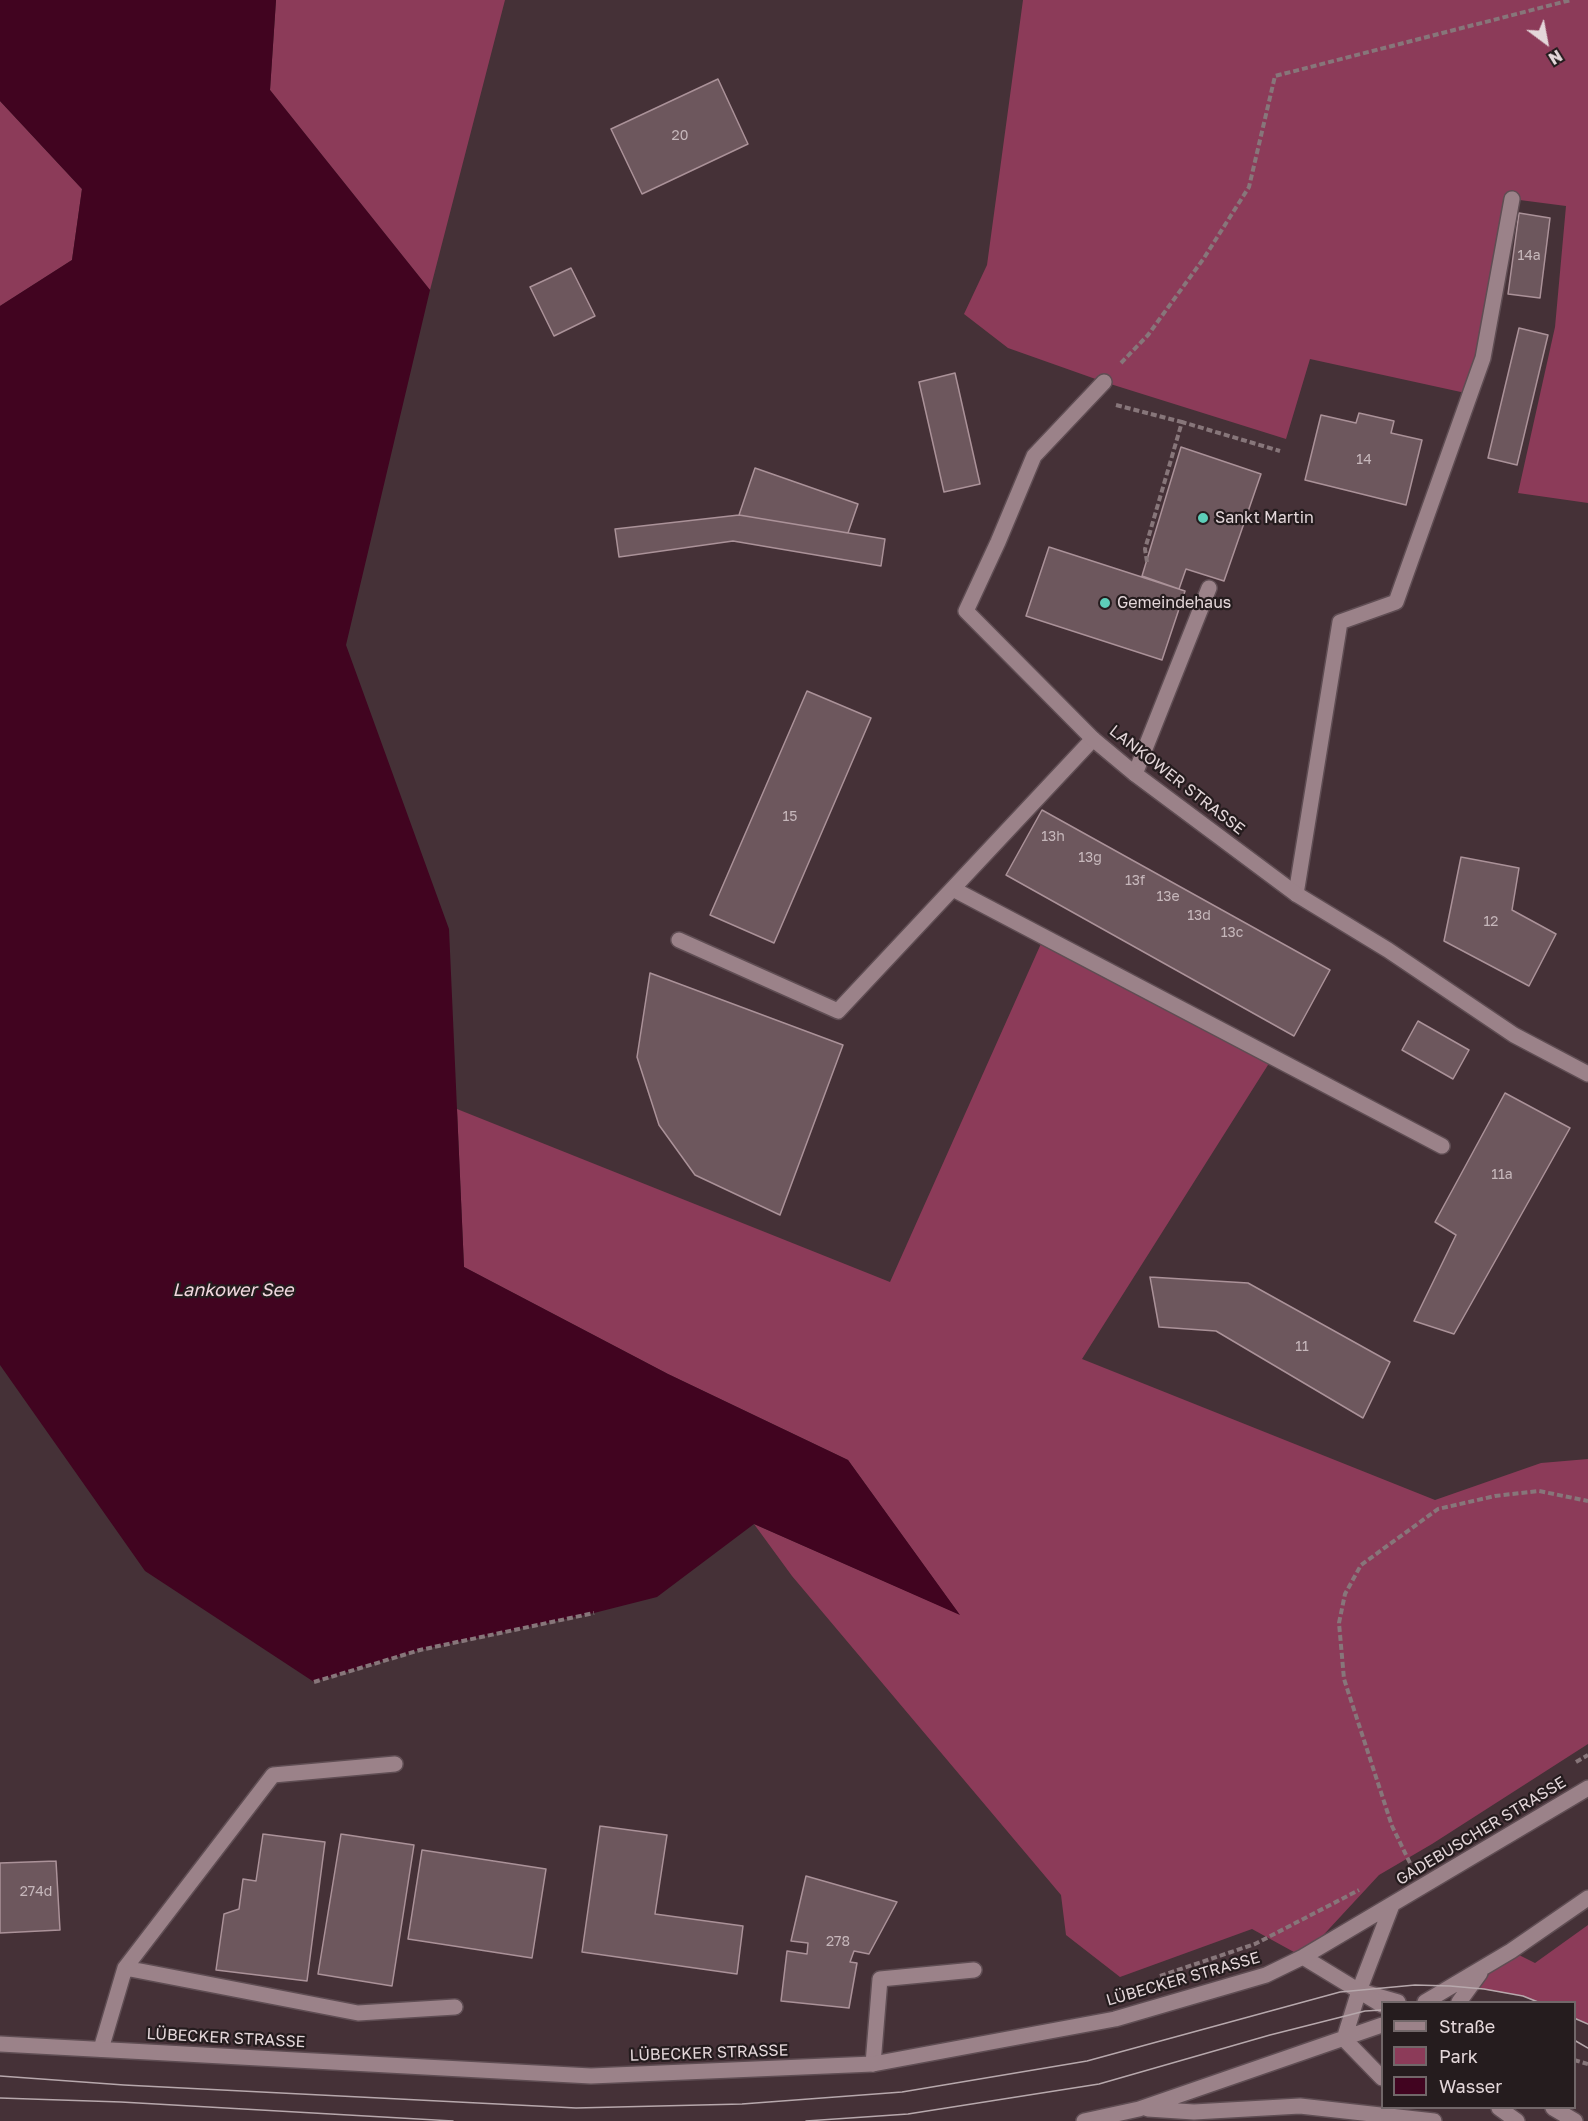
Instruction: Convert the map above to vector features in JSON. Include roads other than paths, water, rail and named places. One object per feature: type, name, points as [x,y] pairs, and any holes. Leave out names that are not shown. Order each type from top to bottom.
[{"type":"street","points":[[1296,894],[1340,622],[1396,602],[1483,358],[1512,199]]},
{"type":"street","name":"LANKOWER STRASSE","points":[[1104,382],[1034,456],[966,611],[1094,739],[1135,774],[1296,894],[1388,950],[1514,1035],[1588,1074]]},
{"type":"street","points":[[1135,774],[1209,588]]},
{"type":"street","points":[[680,940],[838,1011],[1094,739]]},
{"type":"street","points":[[952,889],[1442,1146]]},
{"type":"street","points":[[101,2049],[125,1968],[273,1775],[395,1764]]},
{"type":"street","name":"GADEBUSCHER STRASSE","points":[[1392,1905],[1588,1788]]},
{"type":"street","points":[[1427,2001],[1588,1898]]},
{"type":"street","points":[[1344,2039],[1359,1990],[1392,1905]]},
{"type":"street","name":"LÜBECKER STRASSE","points":[[0,2044],[591,2076],[873,2064],[1115,2019],[1266,1975],[1303,1957],[1392,1905]]},
{"type":"street","points":[[1303,1957],[1381,2004]]},
{"type":"street","points":[[1461,2001],[1486,1965]]},
{"type":"street","points":[[125,1968],[358,2013],[454,2007]]},
{"type":"street","points":[[873,2064],[880,1978],[974,1970]]},
{"type":"street","points":[[1359,1990],[1395,2001]]},
{"type":"street","points":[[1084,2121],[1138,2109],[1381,2026]]},
{"type":"street","points":[[1344,2039],[1381,2076]]},
{"type":"street","points":[[1138,2109],[1194,2112],[1300,2106],[1434,2121]]},
{"type":"street","points":[[1419,2109],[1434,2121]]},
{"type":"street","points":[[1500,2109],[1517,2121]]},
{"type":"street","points":[[1554,2109],[1575,2121]]},
{"type":"water","name":"Lankower See","points":[[0,0],[276,0],[270,90],[430,290],[346,645],[449,929],[464,1267],[668,1374],[848,1460],[960,1615],[754,1524],[657,1597],[594,1613],[420,1650],[314,1682],[145,1571],[0,1365],[0,306],[72,260],[82,189],[0,101]]},
{"type":"tram line","points":[[0,2076],[124,2085],[576,2108],[742,2104],[902,2092],[1087,2061],[1340,1992],[1415,1985],[1450,1986],[1484,1989],[1523,1996],[1536,2001]]},
{"type":"tram line","points":[[806,2121],[908,2114],[1099,2084],[1270,2035],[1365,2011],[1381,2010]]},
{"type":"tram line","points":[[1576,2019],[1588,2024]]},
{"type":"tram line","points":[[1576,2041],[1588,2048]]},
{"type":"tram line","points":[[0,2098],[121,2102],[453,2121]]},
{"type":"place","name":"Sankt Martin","points":[[1203,518]]},
{"type":"place","name":"Gemeindehaus","points":[[1105,603]]}]
